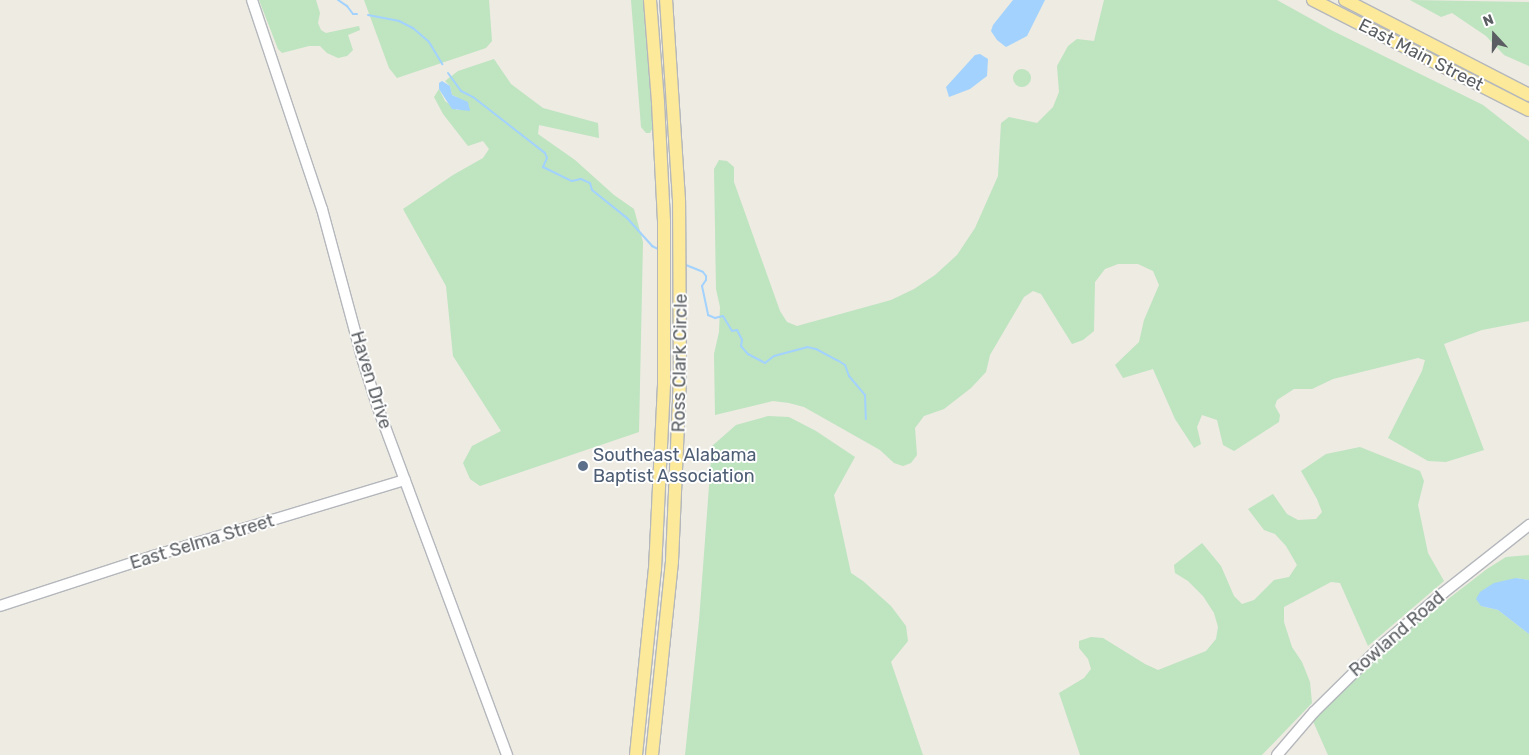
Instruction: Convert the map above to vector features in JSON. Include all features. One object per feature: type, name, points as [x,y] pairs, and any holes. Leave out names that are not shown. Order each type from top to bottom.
[{"type":"highway","name":"Ross Clark Circle","points":[[636,755],[656,560],[663,443],[665,338],[660,139],[650,0]]},
{"type":"highway","name":"Ross Clark Circle","points":[[652,755],[672,561],[678,464],[681,328],[676,151],[666,0]]},
{"type":"highway","name":"East Main Street","points":[[1313,0],[1529,110]]},
{"type":"highway","name":"East Main Street","points":[[1345,0],[1529,95]]},
{"type":"highway","points":[[659,122],[676,151]]},
{"type":"highway","points":[[660,139],[676,151]]},
{"type":"highway","points":[[656,560],[672,561]]},
{"type":"street","name":"Haven Drive","points":[[252,0],[322,209],[366,370],[507,755]]},
{"type":"street","name":"East Selma Street","points":[[0,606],[153,556],[405,480]]},
{"type":"street","name":"Rowland Road","points":[[1277,755],[1314,712],[1381,646],[1529,525]]},
{"type":"green space","points":[[259,0],[316,0],[320,13],[318,23],[321,30],[326,33],[359,26],[360,30],[348,35],[353,50],[347,56],[338,58],[327,53],[320,46],[309,46],[282,53],[278,49]]},
{"type":"green space","points":[[364,0],[489,0],[492,41],[486,48],[397,78],[389,68]]},
{"type":"green space","points":[[631,0],[643,0],[653,127],[650,133],[646,133],[641,127]]},
{"type":"green space","points":[[1104,0],[1277,0],[1331,30],[1483,105],[1529,141],[1529,321],[1482,330],[1444,344],[1484,450],[1446,462],[1428,461],[1388,438],[1422,371],[1425,360],[1418,358],[1333,379],[1312,389],[1294,389],[1277,400],[1275,406],[1280,415],[1279,422],[1234,451],[1223,445],[1217,420],[1202,415],[1197,427],[1201,444],[1194,448],[1175,419],[1153,369],[1123,378],[1115,365],[1139,342],[1144,320],[1159,285],[1153,271],[1138,264],[1118,264],[1105,269],[1095,282],[1094,331],[1083,340],[1072,344],[1041,294],[1033,291],[1024,297],[990,355],[986,372],[971,388],[944,409],[924,416],[915,428],[917,455],[911,463],[903,466],[894,463],[880,450],[804,407],[773,401],[715,415],[714,354],[719,332],[720,307],[716,289],[714,169],[719,160],[727,161],[734,167],[734,182],[780,311],[787,322],[797,326],[891,300],[914,289],[935,275],[957,255],[975,228],[998,176],[1001,123],[1009,117],[1037,123],[1053,107],[1059,92],[1057,66],[1068,46],[1077,39],[1094,41]]},
{"type":"green space","points":[[1410,0],[1529,2],[1529,66],[1504,55],[1486,36],[1452,13],[1441,17]]},
{"type":"green space","points":[[494,59],[511,84],[543,108],[598,123],[599,138],[539,125],[538,134],[575,160],[614,195],[634,209],[643,242],[639,432],[480,486],[470,479],[463,463],[472,446],[501,431],[453,356],[446,286],[403,209],[453,175],[483,158],[489,149],[483,141],[468,146],[443,114],[434,97],[439,89],[445,101],[457,110],[461,110],[457,97],[452,95],[450,86],[445,81],[458,71]]},
{"type":"green space","points":[[1018,69],[1026,69],[1031,74],[1029,85],[1018,87],[1013,82],[1013,74]]},
{"type":"green space","points":[[768,416],[789,417],[816,431],[855,457],[834,495],[851,573],[891,606],[906,626],[908,641],[891,662],[923,755],[685,755],[699,621],[712,446],[736,425]]},
{"type":"green space","points":[[1360,447],[1420,471],[1424,481],[1418,505],[1428,553],[1444,581],[1368,646],[1340,583],[1331,582],[1284,607],[1284,622],[1292,647],[1302,662],[1310,682],[1312,703],[1262,755],[1080,755],[1059,693],[1084,678],[1091,669],[1088,659],[1079,648],[1079,641],[1091,637],[1103,638],[1158,670],[1206,651],[1216,639],[1218,627],[1214,613],[1203,596],[1188,581],[1175,573],[1174,565],[1202,543],[1221,566],[1234,596],[1242,604],[1254,600],[1274,580],[1289,577],[1297,565],[1286,546],[1275,534],[1264,530],[1248,509],[1273,494],[1287,514],[1298,520],[1316,519],[1322,512],[1301,471],[1326,454]]},
{"type":"green space","points":[[1529,555],[1529,580],[1516,578],[1481,606],[1498,610],[1529,634],[1529,755],[1328,755],[1312,719],[1417,623],[1487,569],[1506,557]]},
{"type":"water","points":[[1013,0],[1045,0],[1027,36],[1006,47],[997,40],[991,31],[993,25]]},
{"type":"water","points":[[980,54],[988,59],[987,76],[970,89],[949,97],[946,87],[975,55]]},
{"type":"water","points":[[442,81],[450,86],[452,95],[468,102],[470,111],[452,109],[439,89],[439,83]]},
{"type":"water","points":[[1516,578],[1529,580],[1529,634],[1498,610],[1481,606],[1476,599],[1480,592],[1494,583]]},
{"type":"waterway","points":[[338,0],[347,6],[353,14],[357,14]]},
{"type":"waterway","points":[[368,15],[399,21],[413,28],[429,42],[442,64]]},
{"type":"waterway","points":[[448,73],[461,91],[473,97],[545,153],[547,158],[543,167],[572,181],[581,179],[590,183],[592,190],[627,218],[652,246],[658,249]]},
{"type":"waterway","points":[[686,265],[703,272],[706,276],[702,286],[708,315],[715,318],[723,316],[732,331],[737,330],[742,340],[741,346],[748,354],[765,363],[774,356],[807,347],[816,349],[845,365],[849,376],[865,395],[866,419]]},
{"type":"place","name":"Southeast Alabama Baptist Association","points":[[583,466]]}]
